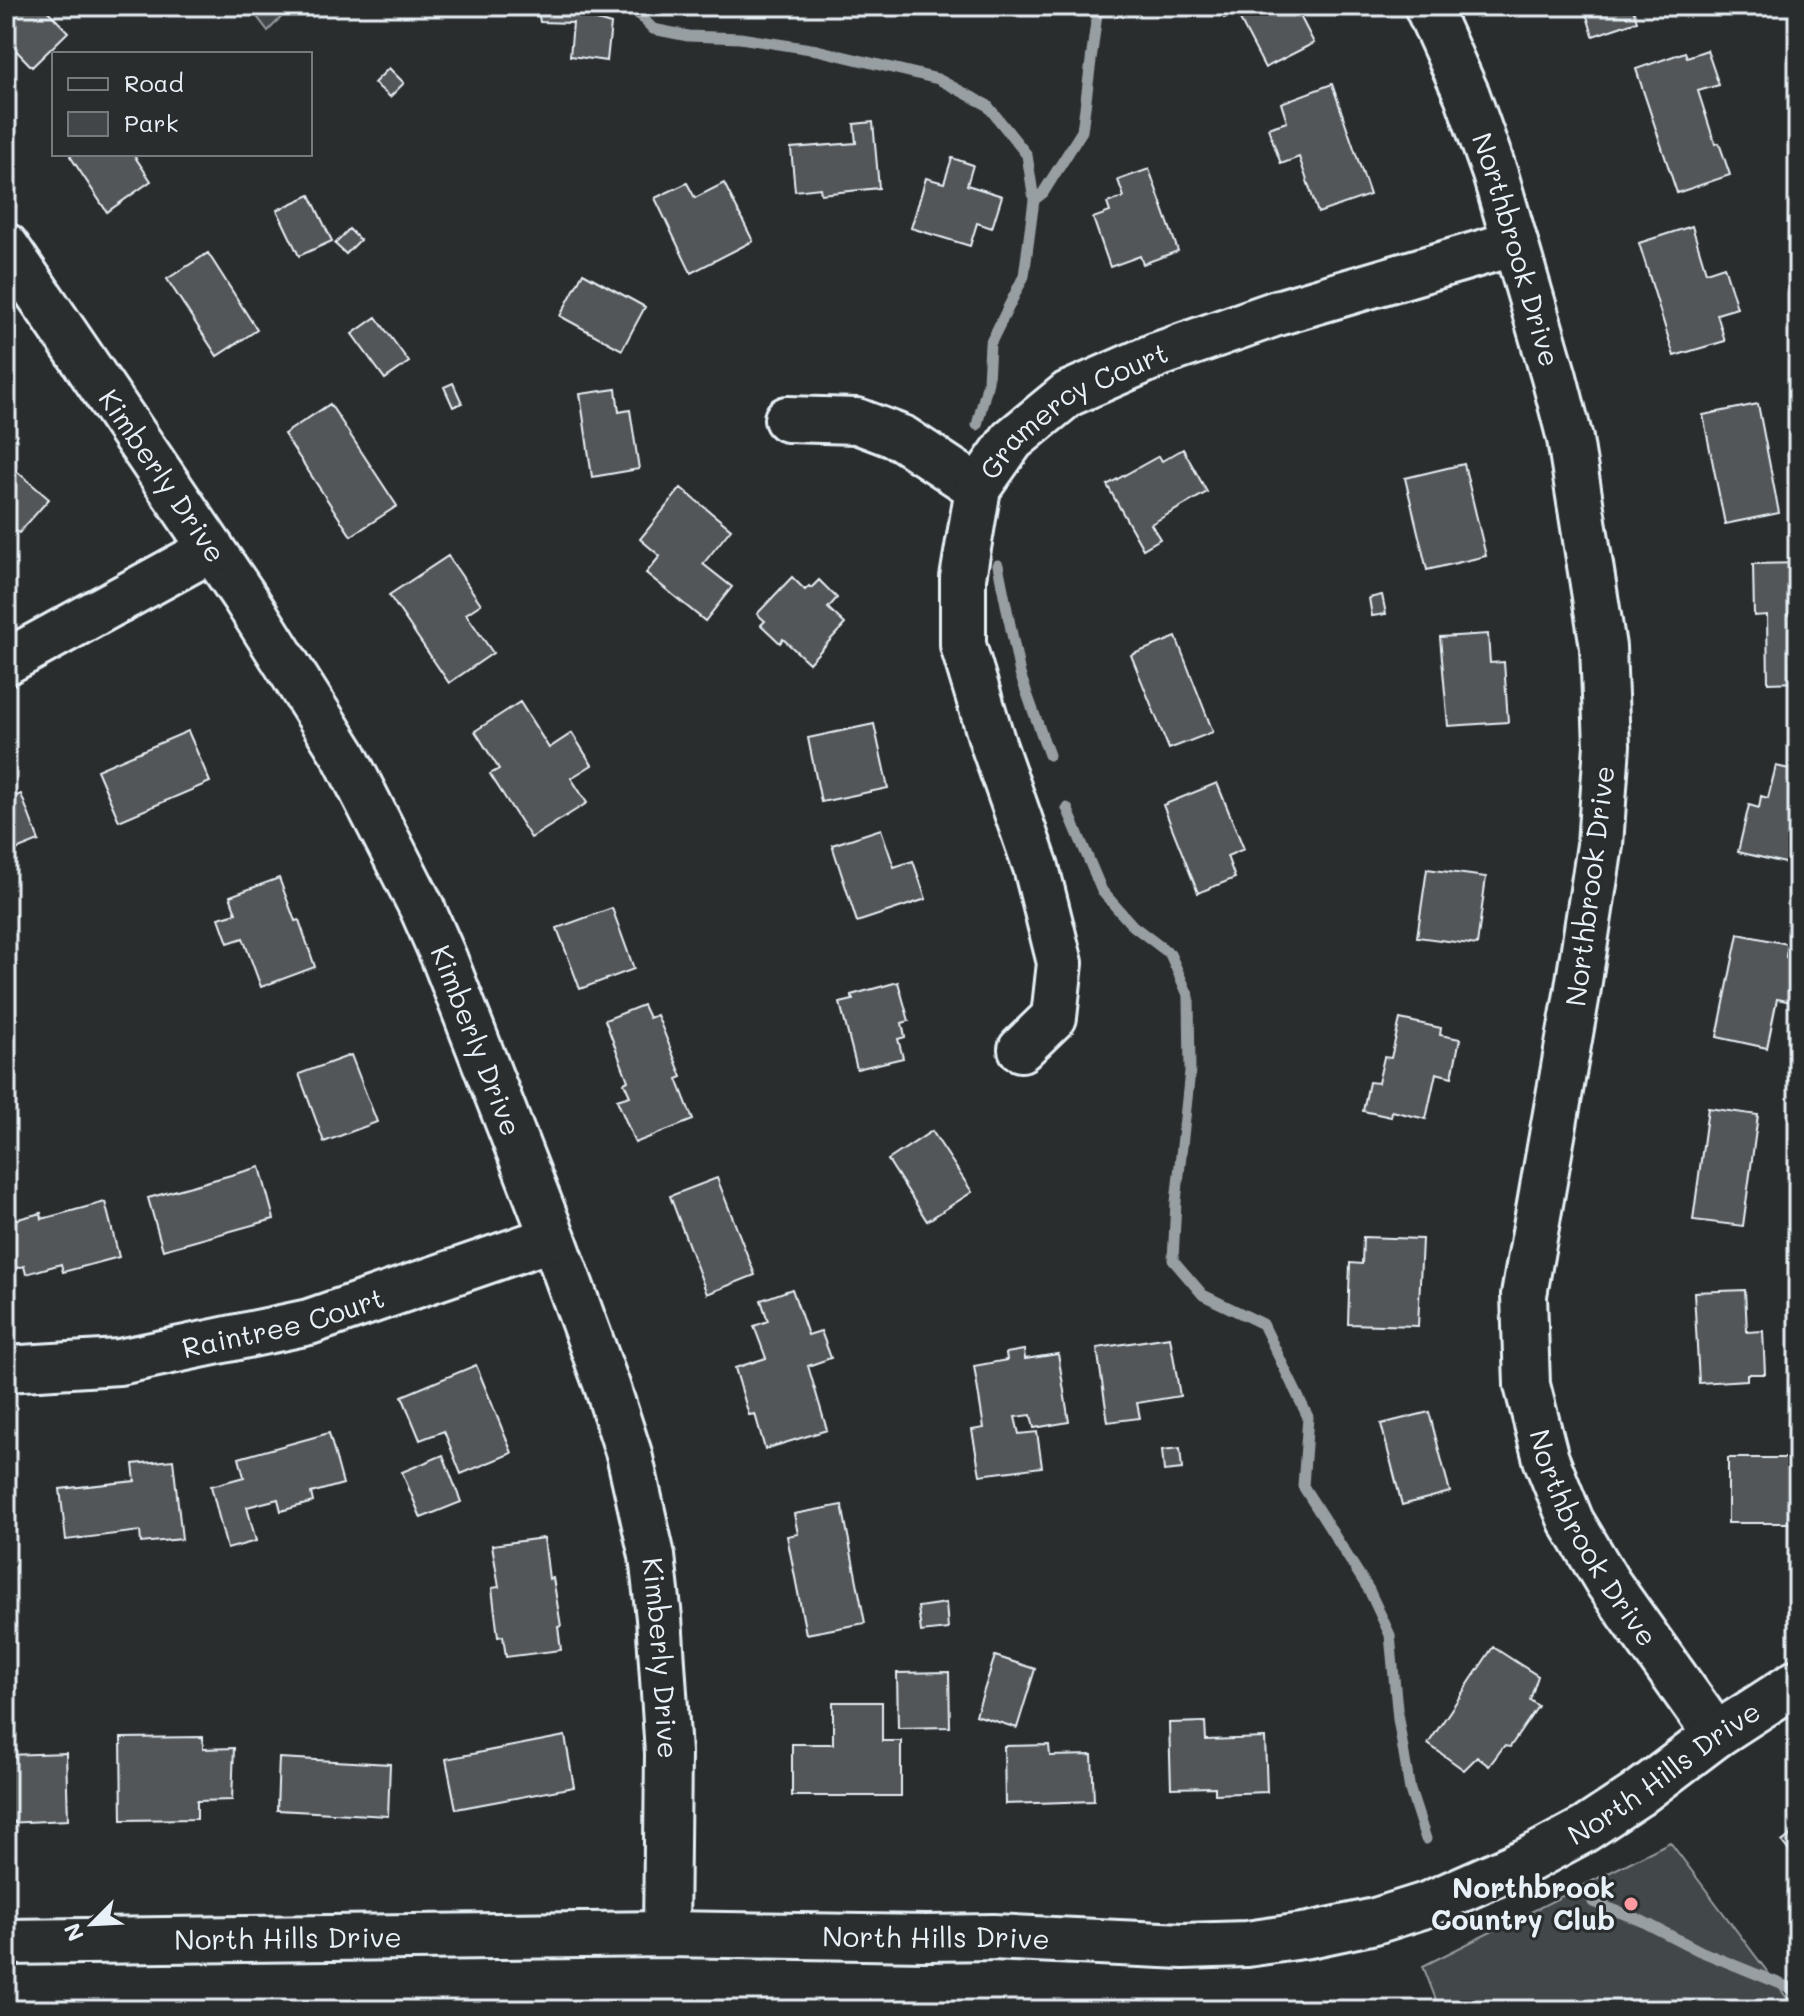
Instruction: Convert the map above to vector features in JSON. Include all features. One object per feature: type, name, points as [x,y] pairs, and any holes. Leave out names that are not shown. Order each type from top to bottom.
[{"type":"street","name":"Northbrook Drive","points":[[1427,6],[1467,95],[1495,174],[1570,439],[1603,647],[1607,745],[1603,817],[1593,897],[1524,1295],[1527,1385],[1546,1459],[1571,1521],[1608,1583],[1716,1735]]},
{"type":"street","name":"Gramercy Court","points":[[1021,1049],[1054,1017],[1060,963],[1036,867],[993,744],[963,645],[963,578],[978,488],[1012,440],[1068,394],[1157,355],[1277,313],[1515,243]]},
{"type":"street","name":"Kimberly Drive","points":[[6,246],[212,549],[344,755],[444,958],[553,1238],[625,1438],[652,1556],[668,1753],[666,1934]]},
{"type":"street","points":[[787,419],[857,421],[902,438],[978,488]]},
{"type":"street","points":[[6,662],[212,549]]},
{"type":"street","name":"Raintree Court","points":[[6,1369],[119,1362],[309,1322],[553,1238]]},
{"type":"street","name":"North Hills Drive","points":[[6,1942],[666,1934],[993,1937],[1183,1946],[1247,1944],[1375,1921],[1426,1905],[1530,1859],[1584,1830],[1637,1795],[1716,1735],[1798,1682]]},
{"type":"green space","points":[[249,6],[292,6],[268,31]]},
{"type":"green space","name":"Northbrook Country Club","points":[[1670,1842],[1796,2010],[1440,2010],[1423,1966]]},
{"type":"building","points":[[6,6],[43,6],[68,32],[32,67],[6,40]]},
{"type":"building","points":[[537,6],[581,6],[583,16],[611,24],[607,61],[570,56],[573,23],[540,22]]},
{"type":"building","points":[[1218,6],[1295,6],[1314,43],[1265,68],[1236,12],[1224,18]]},
{"type":"building","points":[[1584,6],[1632,6],[1637,21],[1593,36]]},
{"type":"building","points":[[1707,50],[1719,85],[1698,91],[1715,144],[1719,143],[1730,175],[1677,193],[1636,69],[1685,52],[1687,57]]},
{"type":"building","points":[[389,68],[404,83],[390,97],[374,83]]},
{"type":"building","points":[[1332,84],[1370,195],[1318,213],[1299,157],[1281,164],[1268,128],[1287,122],[1281,103]]},
{"type":"building","points":[[873,122],[879,188],[821,194],[820,188],[795,191],[791,148],[856,143],[854,124]]},
{"type":"building","points":[[70,156],[134,156],[151,181],[107,212]]},
{"type":"building","points":[[952,158],[973,165],[967,185],[1002,196],[992,228],[977,223],[970,246],[911,228],[926,178],[944,183]]},
{"type":"building","points":[[1149,169],[1178,251],[1143,264],[1140,256],[1110,267],[1093,218],[1110,212],[1107,203],[1124,197],[1118,180]]},
{"type":"building","points":[[687,183],[695,198],[724,183],[753,241],[691,273],[655,198]]},
{"type":"building","points":[[310,195],[332,241],[299,256],[277,210]]},
{"type":"building","points":[[1692,226],[1706,272],[1724,266],[1737,308],[1717,314],[1725,341],[1674,356],[1639,243]]},
{"type":"building","points":[[349,229],[360,240],[346,254],[335,244]]},
{"type":"building","points":[[208,253],[257,330],[217,356],[167,279]]},
{"type":"building","points":[[583,273],[645,307],[622,350],[560,316]]},
{"type":"building","points":[[376,317],[409,362],[385,379],[352,334]]},
{"type":"building","points":[[453,383],[462,403],[453,407],[444,387]]},
{"type":"building","points":[[616,389],[619,412],[630,410],[639,469],[592,477],[580,394]]},
{"type":"building","points":[[330,404],[397,506],[351,536],[284,434]]},
{"type":"building","points":[[1758,404],[1779,513],[1725,524],[1703,415]]},
{"type":"building","points":[[1183,449],[1207,492],[1151,524],[1160,539],[1143,549],[1107,485],[1159,456],[1162,461]]},
{"type":"building","points":[[6,462],[49,499],[19,533],[14,530],[6,539]]},
{"type":"building","points":[[1464,464],[1486,556],[1427,570],[1405,478]]},
{"type":"building","points":[[681,488],[731,529],[703,564],[732,587],[705,621],[646,573],[660,556],[640,539]]},
{"type":"building","points":[[448,556],[481,604],[466,614],[493,653],[449,683],[389,595]]},
{"type":"building","points":[[1798,563],[1798,682],[1768,683],[1767,615],[1754,616],[1753,564]]},
{"type":"building","points":[[792,577],[805,590],[819,580],[837,598],[828,608],[845,624],[809,663],[783,639],[780,643],[761,625],[765,621],[757,614]]},
{"type":"building","points":[[1382,595],[1386,614],[1372,616],[1369,598]]},
{"type":"building","points":[[1488,634],[1490,663],[1504,662],[1508,722],[1448,726],[1440,637]]},
{"type":"building","points":[[1176,637],[1213,732],[1169,749],[1131,655]]},
{"type":"building","points":[[520,702],[549,748],[572,733],[592,765],[571,778],[587,803],[531,838],[490,774],[499,769],[475,731]]},
{"type":"building","points":[[874,724],[888,788],[821,802],[808,738]]},
{"type":"building","points":[[188,731],[210,782],[119,821],[97,770]]},
{"type":"building","points":[[1776,766],[1798,771],[1798,866],[1738,852],[1749,805],[1759,808],[1761,796],[1768,798]]},
{"type":"building","points":[[1217,783],[1244,849],[1227,856],[1235,878],[1198,893],[1163,805]]},
{"type":"building","points":[[21,794],[39,841],[6,854],[6,800]]},
{"type":"building","points":[[881,829],[894,867],[913,861],[926,899],[857,922],[832,845]]},
{"type":"building","points":[[1427,869],[1486,877],[1477,945],[1417,937]]},
{"type":"building","points":[[279,878],[295,921],[299,920],[315,967],[261,987],[243,938],[228,943],[219,918],[236,913],[230,896]]},
{"type":"building","points":[[612,908],[634,969],[580,989],[557,928]]},
{"type":"building","points":[[1738,934],[1788,944],[1786,957],[1798,959],[1797,1003],[1777,999],[1767,1048],[1717,1037]]},
{"type":"building","points":[[898,982],[909,1021],[902,1023],[905,1037],[898,1039],[903,1058],[857,1069],[840,1003],[853,1000],[851,995]]},
{"type":"building","points":[[643,1005],[649,1018],[657,1015],[682,1077],[677,1079],[693,1120],[635,1143],[617,1100],[630,1096],[624,1083],[628,1081],[605,1020]]},
{"type":"building","points":[[1400,1019],[1441,1028],[1440,1035],[1460,1039],[1452,1077],[1436,1073],[1426,1119],[1392,1111],[1391,1117],[1363,1111],[1369,1082],[1378,1083],[1384,1057],[1391,1058]]},
{"type":"building","points":[[351,1055],[377,1122],[324,1142],[299,1074]]},
{"type":"building","points":[[1708,1108],[1758,1115],[1743,1226],[1693,1220]]},
{"type":"building","points":[[932,1131],[972,1192],[927,1221],[888,1160]]},
{"type":"building","points":[[260,1167],[274,1219],[163,1250],[148,1198]]},
{"type":"building","points":[[717,1178],[755,1275],[707,1294],[670,1196]]},
{"type":"building","points":[[105,1202],[119,1257],[63,1272],[61,1264],[26,1274],[24,1266],[6,1271],[6,1222],[41,1213],[42,1219]]},
{"type":"building","points":[[1363,1237],[1422,1239],[1418,1326],[1348,1324],[1350,1263],[1362,1264]]},
{"type":"building","points":[[792,1289],[808,1335],[821,1331],[831,1358],[808,1366],[827,1430],[765,1449],[755,1414],[749,1415],[735,1368],[766,1358],[754,1326],[768,1321],[761,1300]]},
{"type":"building","points":[[1745,1290],[1747,1332],[1763,1331],[1765,1374],[1747,1374],[1747,1380],[1699,1383],[1694,1292]]},
{"type":"building","points":[[1170,1337],[1180,1396],[1137,1403],[1140,1418],[1108,1422],[1097,1348]]},
{"type":"building","points":[[1024,1350],[1025,1359],[1058,1354],[1069,1422],[1034,1428],[1031,1415],[1015,1417],[1019,1434],[1037,1432],[1042,1467],[980,1475],[972,1430],[984,1428],[974,1366],[1007,1360],[1006,1353]]},
{"type":"building","points":[[476,1365],[512,1453],[461,1474],[444,1431],[420,1440],[402,1396]]},
{"type":"building","points":[[1429,1412],[1450,1492],[1402,1505],[1381,1424]]},
{"type":"building","points":[[329,1433],[343,1484],[311,1493],[313,1502],[281,1511],[278,1499],[247,1507],[256,1541],[227,1549],[211,1486],[244,1477],[239,1458]]},
{"type":"building","points":[[1180,1448],[1182,1469],[1164,1471],[1162,1450]]},
{"type":"building","points":[[443,1455],[461,1502],[421,1518],[402,1472]]},
{"type":"building","points":[[1728,1458],[1798,1458],[1797,1523],[1728,1523]]},
{"type":"building","points":[[173,1460],[182,1539],[141,1543],[140,1531],[66,1540],[60,1489],[135,1481],[133,1464]]},
{"type":"building","points":[[842,1505],[865,1623],[806,1634],[787,1536],[798,1534],[794,1514]]},
{"type":"building","points":[[544,1538],[549,1579],[553,1578],[561,1626],[558,1627],[561,1650],[506,1657],[503,1636],[498,1637],[492,1588],[499,1587],[492,1545]]},
{"type":"building","points":[[946,1603],[948,1629],[921,1632],[918,1607]]},
{"type":"building","points":[[1493,1647],[1538,1676],[1530,1700],[1538,1706],[1510,1747],[1504,1746],[1489,1766],[1477,1757],[1464,1770],[1428,1744]]},
{"type":"building","points":[[995,1656],[1035,1669],[1017,1728],[976,1715]]},
{"type":"building","points":[[949,1672],[950,1727],[898,1728],[897,1673]]},
{"type":"building","points":[[833,1702],[882,1702],[882,1741],[901,1741],[901,1796],[792,1796],[792,1744],[833,1744]]},
{"type":"building","points":[[1205,1722],[1206,1740],[1265,1738],[1267,1792],[1215,1794],[1215,1787],[1171,1788],[1169,1723]]},
{"type":"building","points":[[565,1736],[574,1787],[456,1809],[446,1759]]},
{"type":"building","points":[[203,1737],[203,1749],[234,1748],[232,1800],[197,1801],[197,1819],[122,1820],[121,1738]]},
{"type":"building","points":[[1049,1745],[1050,1756],[1092,1755],[1094,1801],[1005,1804],[1004,1746]]},
{"type":"building","points":[[66,1753],[68,1820],[6,1823],[6,1755]]},
{"type":"building","points":[[279,1758],[390,1764],[388,1816],[277,1810]]},
{"type":"building","points":[[1798,1829],[1798,1863],[1782,1842]]},
{"type":"waterway","points":[[631,6],[653,29],[688,36],[740,38],[817,50],[938,79],[987,105],[1027,155],[1034,200],[1024,276],[990,344],[988,382],[977,425]]},
{"type":"waterway","points":[[1034,200],[1043,193],[1082,131],[1098,6]]},
{"type":"waterway","points":[[998,565],[1020,674],[1049,755]]},
{"type":"waterway","points":[[1067,808],[1102,891],[1132,925],[1170,954],[1189,997],[1190,1071],[1173,1260],[1203,1295],[1263,1324],[1308,1417],[1303,1486],[1369,1590],[1390,1635],[1398,1719],[1410,1790],[1426,1839]]},
{"type":"waterway","points":[[1593,1902],[1640,1920],[1700,1951],[1798,1994]]},
{"type":"place","name":"Northbrook Country Club","points":[[1631,1904]]}]
